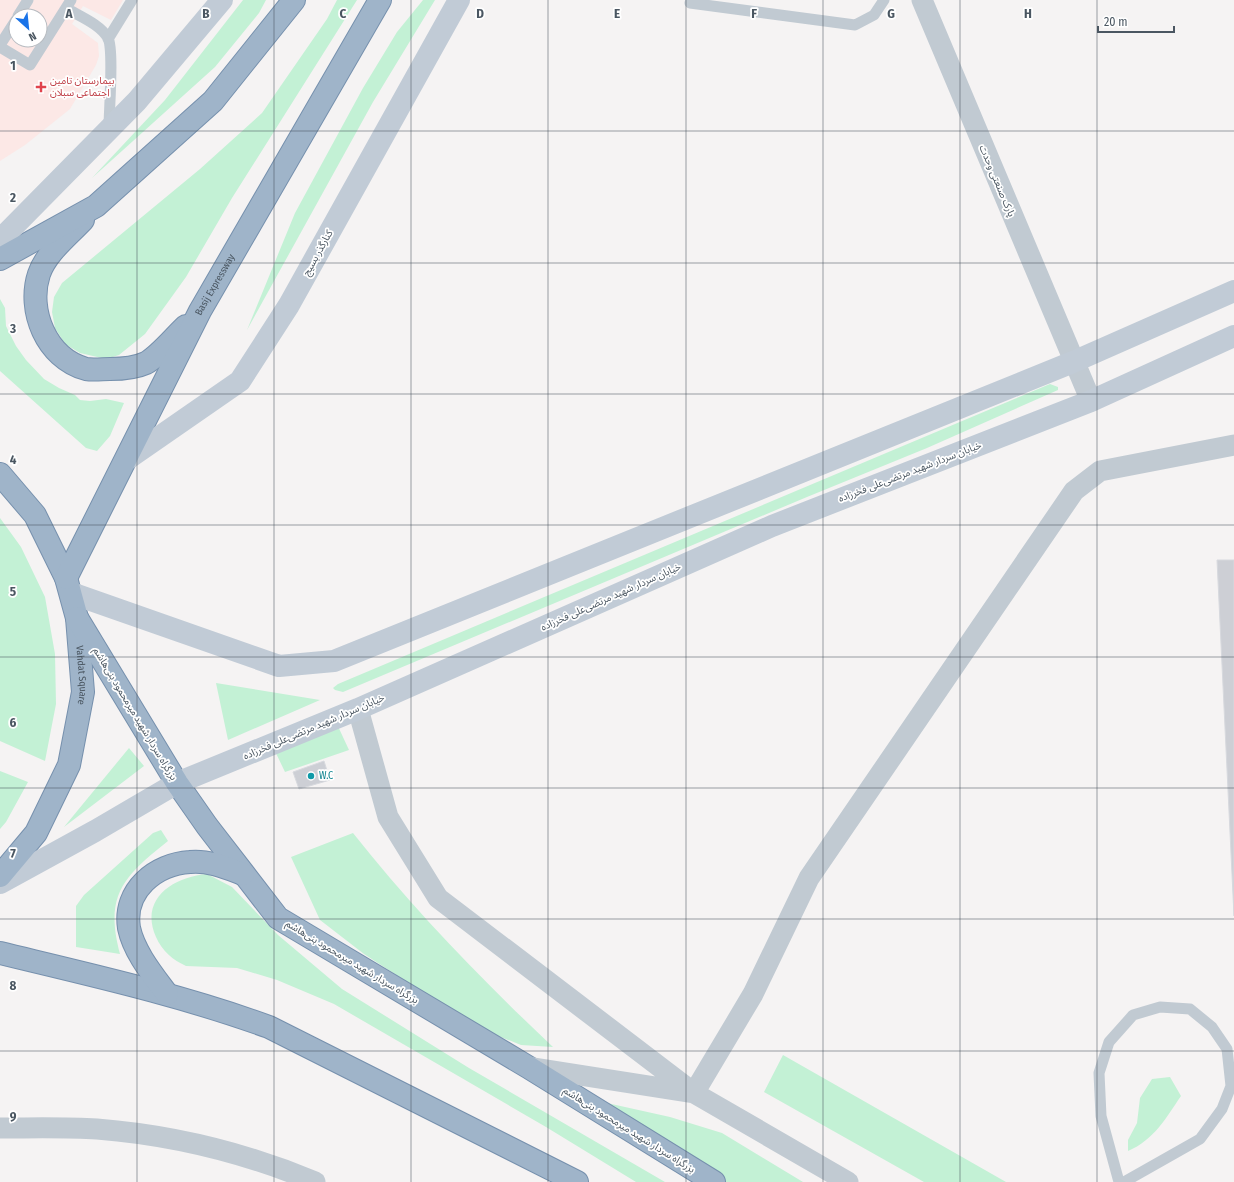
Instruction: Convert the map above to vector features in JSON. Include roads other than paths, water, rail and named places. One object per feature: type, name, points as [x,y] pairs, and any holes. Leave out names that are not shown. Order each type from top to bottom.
[{"type":"highway","points":[[200,311],[147,363],[128,368],[86,369],[67,360],[56,351],[47,340],[34,303],[35,289],[39,273],[45,261],[96,206],[213,100],[294,0]]},
{"type":"highway","name":"Basij Expressway","points":[[69,586],[126,460],[200,311],[380,0]]},
{"type":"highway","points":[[0,259],[96,206]]},
{"type":"highway","name":"Vahdat Square","points":[[0,474],[35,515],[69,586],[77,618],[83,692],[69,765],[36,833],[0,876]]},
{"type":"highway","name":"بزرگراه سردار شهید میرمحمود بنی‌هاشم","points":[[77,618],[177,783],[278,918],[528,1067],[714,1182]]},
{"type":"highway","points":[[167,994],[149,968],[135,943],[129,927],[130,908],[136,892],[144,881],[155,872],[175,864],[191,861],[214,864],[244,874]]},
{"type":"highway","points":[[0,953],[167,994],[222,1010],[269,1027],[576,1182]]},
{"type":"main road","points":[[0,240],[137,101],[222,0]]},
{"type":"main road","name":"کنارگذر بسیج","points":[[126,460],[240,381],[289,304],[459,0]]},
{"type":"main road","points":[[69,586],[279,666],[334,661],[1073,362],[1234,291]]},
{"type":"main road","name":"خیابان سردار شهید مرتضی‌علی فخرزاده","points":[[0,883],[95,831],[177,783],[358,709],[772,526],[1091,401],[1234,336]]},
{"type":"street","name":"پارک صنعتی وحدت","points":[[922,0],[1073,362],[1091,401]]},
{"type":"street","points":[[694,1093],[753,994],[809,878],[1074,491],[1100,471],[1234,444]]},
{"type":"street","points":[[358,709],[388,817],[438,898],[694,1093],[848,1182]]},
{"type":"street","points":[[528,1067],[694,1093]]},
{"type":"street","points":[[0,1128],[97,1129],[161,1137],[235,1153],[315,1182]]},
{"type":"lane","points":[[108,39],[132,0]]},
{"type":"lane","points":[[690,3],[855,25],[874,15],[884,0]]},
{"type":"lane","points":[[8,33],[0,46],[30,65],[68,4],[96,25],[108,39],[111,59],[108,131]]},
{"type":"lane","points":[[1119,1182],[1101,1116],[1099,1073],[1110,1042],[1133,1015],[1160,1007],[1190,1009],[1212,1027],[1227,1050],[1231,1086],[1224,1103],[1200,1139],[1124,1182]]},
{"type":"place","name":"بیمارستان تامین اجتماعی سبلان","points":[[41,87]]},
{"type":"place","name":"W.C","points":[[311,776]]}]
